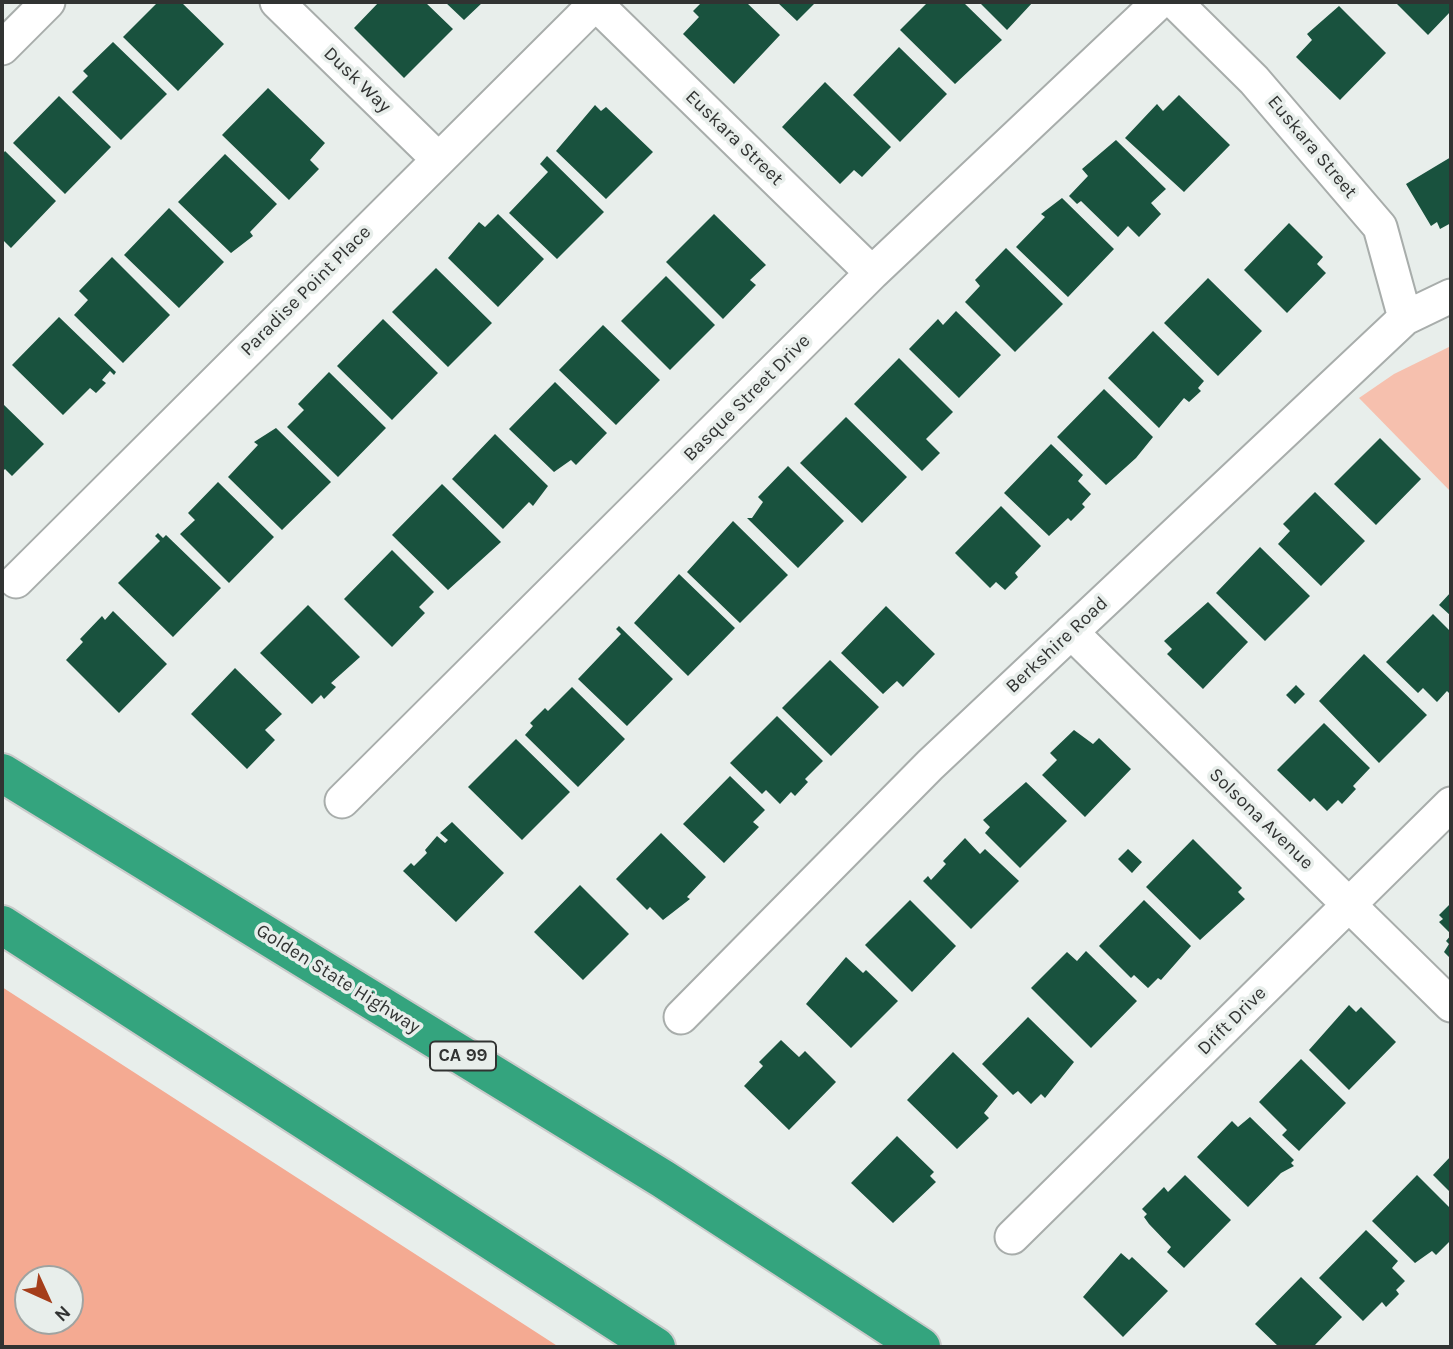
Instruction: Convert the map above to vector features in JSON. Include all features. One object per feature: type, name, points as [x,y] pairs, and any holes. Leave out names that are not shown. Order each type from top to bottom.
[{"type":"highway","name":"Golden State Highway","points":[[2,773],[663,1179],[921,1347]]},
{"type":"highway","points":[[2,925],[656,1347]]},
{"type":"street","points":[[2,48],[48,2]]},
{"type":"street","name":"Dusk Way","points":[[277,2],[437,158]]},
{"type":"street","name":"Basque Street Drive","points":[[342,801],[872,273],[1159,2]]},
{"type":"street","name":"Euskara Street","points":[[1175,2],[1254,80],[1380,227],[1405,318]]},
{"type":"street","name":"Paradise Point Place","points":[[16,582],[437,158],[596,3]]},
{"type":"street","name":"Euskara Street","points":[[596,3],[872,273]]},
{"type":"street","name":"Berkshire Road","points":[[681,1017],[930,765],[1405,318],[1451,296]]},
{"type":"street","name":"Solsona Avenue","points":[[1071,632],[1451,1006]]},
{"type":"street","name":"Drift Drive","points":[[1012,1237],[1451,804]]},
{"type":"shaded area","points":[[1451,346],[1451,492],[1359,398],[1394,374]]},
{"type":"shaded area","points":[[2,987],[559,1347],[2,1347]]},
{"type":"building","points":[[158,2],[181,2],[224,44],[178,91],[123,37]]},
{"type":"building","points":[[379,2],[425,2],[453,29],[404,78],[354,28]]},
{"type":"building","points":[[445,2],[483,2],[464,20]]},
{"type":"building","points":[[702,2],[746,2],[780,35],[734,84],[683,34],[699,17],[693,11]]},
{"type":"building","points":[[777,2],[816,2],[797,21]]},
{"type":"building","points":[[928,2],[963,2],[1002,40],[955,84],[900,30]]},
{"type":"building","points":[[979,2],[1033,2],[1007,30]]},
{"type":"building","points":[[1395,2],[1451,2],[1451,11],[1428,35]]},
{"type":"building","points":[[1339,6],[1386,53],[1340,100],[1296,57],[1312,40],[1307,34]]},
{"type":"building","points":[[113,42],[167,94],[121,140],[72,92],[88,76],[83,71]]},
{"type":"building","points":[[899,47],[947,94],[900,142],[853,95]]},
{"type":"building","points":[[825,82],[891,147],[862,177],[854,170],[840,184],[782,127]]},
{"type":"building","points":[[268,88],[325,143],[310,160],[319,169],[289,200],[222,135]]},
{"type":"building","points":[[1179,95],[1230,145],[1184,192],[1125,138],[1157,104],[1163,111]]},
{"type":"building","points":[[59,96],[111,147],[65,194],[13,143]]},
{"type":"building","points":[[595,105],[601,111],[606,107],[653,152],[606,199],[556,151]]},
{"type":"building","points":[[1116,140],[1166,189],[1151,203],[1161,214],[1139,237],[1128,226],[1118,237],[1081,201],[1077,204],[1069,196],[1088,176],[1082,169]]},
{"type":"building","points":[[5,151],[56,201],[11,248],[2,239],[2,155]]},
{"type":"building","points":[[225,154],[277,204],[250,232],[253,236],[231,253],[178,202]]},
{"type":"building","points":[[547,156],[604,212],[557,259],[509,213],[548,172],[540,164]]},
{"type":"building","points":[[1451,157],[1451,223],[1440,229],[1437,222],[1431,226],[1406,184]]},
{"type":"building","points":[[1062,198],[1114,249],[1068,297],[1016,247],[1045,217],[1041,214]]},
{"type":"building","points":[[169,208],[224,262],[179,308],[124,255]]},
{"type":"building","points":[[498,214],[544,259],[498,307],[448,258],[479,222],[485,227]]},
{"type":"building","points":[[714,214],[766,265],[750,280],[756,285],[723,319],[666,262]]},
{"type":"building","points":[[1289,223],[1323,257],[1317,264],[1326,273],[1287,313],[1244,270]]},
{"type":"building","points":[[1006,248],[1063,304],[1015,352],[965,302],[980,286],[975,280]]},
{"type":"building","points":[[112,257],[170,315],[123,363],[74,315],[88,300],[79,291]]},
{"type":"building","points":[[436,268],[492,323],[448,367],[392,312]]},
{"type":"building","points":[[666,276],[715,325],[670,370],[621,321]]},
{"type":"building","points":[[1208,278],[1262,331],[1218,376],[1164,323]]},
{"type":"building","points":[[956,311],[1001,355],[959,398],[909,349],[938,319],[943,325]]},
{"type":"building","points":[[59,317],[116,372],[114,375],[110,371],[102,380],[106,383],[96,393],[90,388],[63,415],[12,365]]},
{"type":"building","points":[[383,319],[438,373],[392,420],[337,366]]},
{"type":"building","points":[[603,325],[660,380],[616,425],[559,370]]},
{"type":"building","points":[[1153,331],[1204,381],[1198,388],[1201,391],[1189,402],[1184,398],[1159,428],[1108,378]]},
{"type":"building","points":[[899,358],[953,412],[926,439],[940,453],[922,471],[854,404]]},
{"type":"building","points":[[329,372],[386,428],[338,477],[287,427],[304,410],[298,404]]},
{"type":"building","points":[[555,382],[607,433],[576,465],[571,460],[554,472],[509,429]]},
{"type":"building","points":[[1104,389],[1153,437],[1136,458],[1106,485],[1057,437]]},
{"type":"building","points":[[2,403],[44,444],[12,476],[5,469],[2,472]]},
{"type":"building","points":[[846,417],[907,477],[862,523],[800,463]]},
{"type":"building","points":[[276,428],[331,482],[282,530],[228,477],[258,445],[254,442]]},
{"type":"building","points":[[495,434],[548,486],[533,506],[529,502],[503,529],[452,479]]},
{"type":"building","points":[[1380,438],[1421,479],[1376,525],[1334,484]]},
{"type":"building","points":[[1051,444],[1083,475],[1078,481],[1091,494],[1082,504],[1085,507],[1071,521],[1068,518],[1049,536],[1004,493]]},
{"type":"building","points":[[788,466],[844,521],[798,568],[747,518],[752,518],[763,502],[758,497]]},
{"type":"building","points":[[218,482],[274,537],[229,583],[180,534],[195,520],[188,513]]},
{"type":"building","points":[[442,484],[501,542],[448,590],[392,535]]},
{"type":"building","points":[[1315,492],[1365,541],[1321,586],[1278,544],[1290,531],[1283,524]]},
{"type":"building","points":[[1001,506],[1041,546],[1015,573],[1018,577],[1005,590],[996,582],[990,588],[955,553]]},
{"type":"building","points":[[733,521],[788,575],[740,623],[687,572]]},
{"type":"building","points":[[158,533],[163,538],[166,535],[221,588],[173,637],[118,583],[160,541],[155,536]]},
{"type":"building","points":[[1260,547],[1310,596],[1265,641],[1216,593]]},
{"type":"building","points":[[392,550],[434,592],[419,607],[425,613],[392,647],[344,599]]},
{"type":"building","points":[[679,574],[735,628],[688,676],[634,623]]},
{"type":"building","points":[[1451,592],[1451,616],[1439,605]]},
{"type":"building","points":[[1208,602],[1248,642],[1203,689],[1167,654],[1172,649],[1164,641]]},
{"type":"building","points":[[308,605],[360,657],[331,683],[336,687],[324,699],[321,695],[312,704],[260,653]]},
{"type":"building","points":[[886,606],[935,654],[903,687],[897,681],[883,694],[841,653]]},
{"type":"building","points":[[113,611],[167,664],[119,713],[66,660],[83,642],[80,639],[102,616],[105,620]]},
{"type":"building","points":[[1433,614],[1451,632],[1451,695],[1447,691],[1437,702],[1423,688],[1418,693],[1386,662]]},
{"type":"building","points":[[619,626],[673,679],[627,726],[578,679],[621,634],[616,629]]},
{"type":"building","points":[[1364,654],[1427,715],[1379,763],[1319,701]]},
{"type":"building","points":[[830,660],[879,707],[831,756],[782,708]]},
{"type":"building","points":[[235,668],[282,714],[265,730],[275,740],[247,769],[191,714]]},
{"type":"building","points":[[1296,685],[1305,694],[1295,704],[1286,695]]},
{"type":"building","points":[[572,687],[625,739],[578,787],[525,735],[533,726],[530,723],[545,708],[548,711]]},
{"type":"building","points":[[777,716],[823,761],[805,779],[808,782],[795,796],[791,792],[780,804],[766,790],[762,794],[730,763]]},
{"type":"building","points":[[1324,723],[1370,768],[1353,786],[1356,789],[1342,804],[1338,800],[1327,811],[1314,798],[1310,802],[1277,770]]},
{"type":"building","points":[[1074,730],[1093,744],[1099,738],[1131,769],[1085,817],[1042,775],[1057,760],[1050,753]]},
{"type":"building","points":[[516,739],[570,792],[522,840],[468,787]]},
{"type":"building","points":[[730,776],[765,810],[753,822],[759,827],[724,863],[683,824]]},
{"type":"building","points":[[1026,782],[1067,821],[1020,868],[985,833],[990,827],[983,820]]},
{"type":"building","points":[[452,822],[504,873],[456,922],[403,871],[411,863],[414,866],[427,853],[425,850],[437,836],[445,843],[448,840],[440,833]]},
{"type":"building","points":[[661,833],[706,877],[687,897],[690,899],[663,920],[650,907],[647,910],[616,879]]},
{"type":"building","points":[[965,838],[980,854],[985,849],[1019,881],[971,929],[923,881],[928,876],[931,880],[946,864],[943,861]]},
{"type":"building","points":[[1193,839],[1242,888],[1238,892],[1245,899],[1200,940],[1146,887]]},
{"type":"building","points":[[1128,849],[1142,862],[1132,873],[1118,859]]},
{"type":"building","points":[[580,885],[629,934],[583,980],[534,932]]},
{"type":"building","points":[[910,900],[956,946],[912,992],[865,945]]},
{"type":"building","points":[[1144,900],[1191,946],[1161,980],[1158,978],[1148,988],[1134,975],[1131,978],[1099,946]]},
{"type":"building","points":[[1451,903],[1451,934],[1439,922],[1443,919],[1439,915]]},
{"type":"building","points":[[1451,935],[1451,959],[1444,952],[1449,944],[1446,941]]},
{"type":"building","points":[[1086,951],[1137,1001],[1091,1048],[1031,988],[1067,952],[1077,961]]},
{"type":"building","points":[[846,957],[863,973],[866,970],[898,1001],[851,1048],[806,1004]]},
{"type":"building","points":[[1349,1005],[1356,1012],[1361,1007],[1396,1042],[1349,1090],[1309,1050]]},
{"type":"building","points":[[1028,1017],[1074,1062],[1045,1098],[1041,1094],[1031,1104],[1018,1091],[1013,1095],[982,1064]]},
{"type":"building","points":[[781,1040],[799,1057],[805,1051],[836,1082],[789,1130],[744,1086],[763,1066],[759,1062]]},
{"type":"building","points":[[953,1052],[998,1096],[984,1113],[989,1118],[957,1149],[907,1100]]},
{"type":"building","points":[[1301,1059],[1346,1103],[1299,1151],[1282,1135],[1287,1130],[1259,1102]]},
{"type":"building","points":[[1250,1117],[1294,1160],[1291,1163],[1294,1166],[1281,1173],[1248,1207],[1197,1157],[1232,1121],[1238,1127]]},
{"type":"building","points":[[897,1136],[934,1172],[930,1176],[936,1182],[893,1223],[851,1183]]},
{"type":"building","points":[[1451,1156],[1451,1193],[1433,1175]]},
{"type":"building","points":[[1185,1175],[1231,1220],[1184,1268],[1167,1252],[1171,1247],[1149,1224],[1144,1217],[1147,1214],[1142,1209],[1164,1187],[1168,1192]]},
{"type":"building","points":[[1417,1175],[1451,1209],[1451,1240],[1436,1255],[1432,1251],[1415,1263],[1372,1221]]},
{"type":"building","points":[[1366,1230],[1398,1261],[1392,1268],[1405,1281],[1396,1290],[1399,1294],[1386,1307],[1382,1302],[1363,1321],[1319,1278]]},
{"type":"building","points":[[1121,1253],[1129,1260],[1132,1257],[1168,1291],[1123,1337],[1083,1297]]},
{"type":"building","points":[[1301,1277],[1342,1317],[1315,1345],[1318,1347],[1279,1347],[1255,1324]]}]
